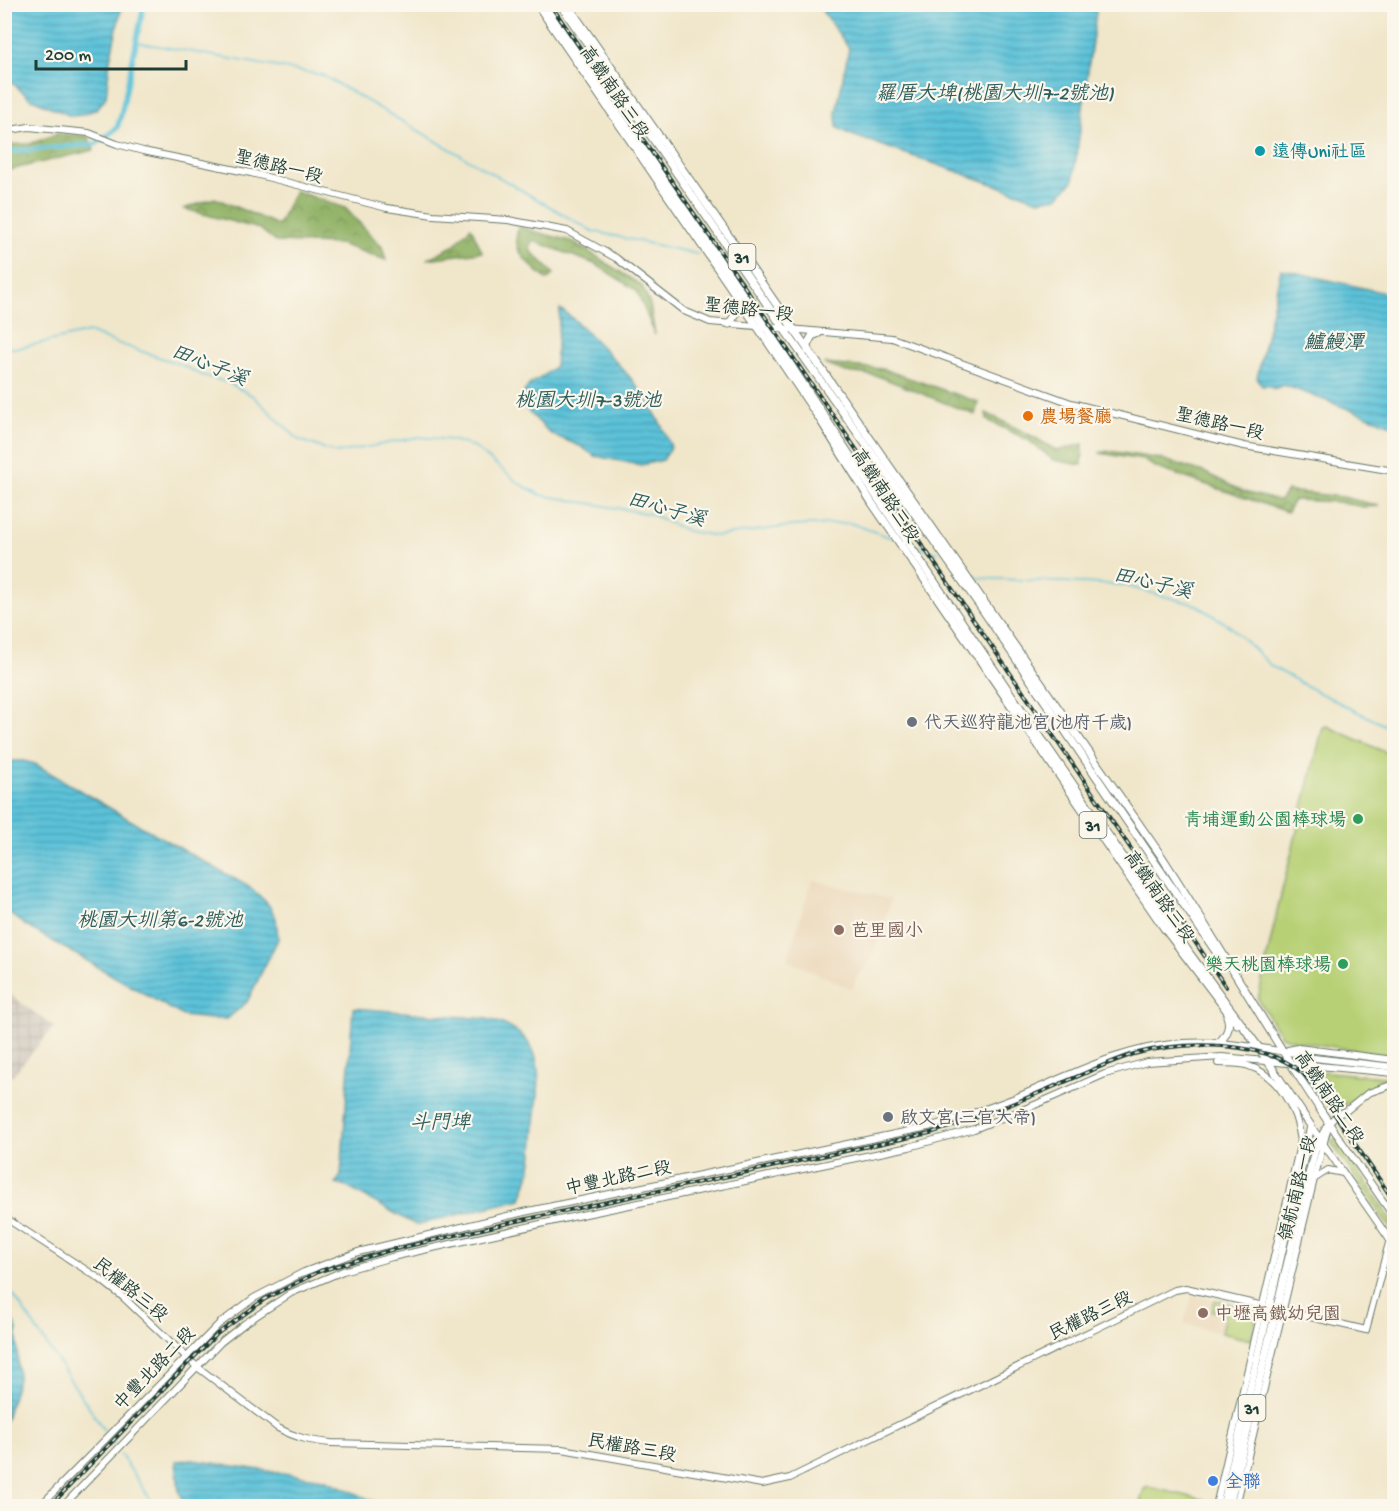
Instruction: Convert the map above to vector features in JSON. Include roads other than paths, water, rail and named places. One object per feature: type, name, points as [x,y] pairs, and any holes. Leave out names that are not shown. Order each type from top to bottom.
[{"type":"main road","name":"高鐵南路三段","points":[[537,4],[1164,928],[1218,1001],[1260,1048]]},
{"type":"main road","name":"高鐵南路三段","points":[[543,4],[766,327],[875,500]]},
{"type":"main road","name":"高鐵南路三段","points":[[560,4],[784,329],[915,507],[982,604],[1282,1051]]},
{"type":"main road","name":"高鐵南路三段","points":[[567,4],[889,466],[915,507]]},
{"type":"main road","points":[[666,149],[677,176]]},
{"type":"main road","points":[[755,312],[761,313],[764,310],[766,305],[764,300]]},
{"type":"main road","points":[[729,324],[738,311],[739,302]]},
{"type":"main road","points":[[809,353],[807,345],[812,336],[819,333]]},
{"type":"main road","points":[[780,350],[785,342],[792,339]]},
{"type":"main road","name":"高鐵南路三段","points":[[939,594],[1190,954],[1260,1048]]},
{"type":"main road","name":"高鐵南路三段","points":[[982,604],[1168,866],[1216,941],[1254,1007]]},
{"type":"main road","points":[[1105,777],[1119,808]]},
{"type":"main road","points":[[1086,803],[1095,828]]},
{"type":"main road","points":[[1212,990],[1238,1018]]},
{"type":"main road","points":[[1218,1001],[1230,1023],[1219,1043]]},
{"type":"main road","name":"高鐵南路二段","points":[[1260,1048],[1311,1126]]},
{"type":"main road","name":"高鐵南路二段","points":[[1282,1051],[1329,1123]]},
{"type":"main road","name":"領航南路一段","points":[[1223,1506],[1272,1308],[1315,1149],[1322,1141],[1329,1123]]},
{"type":"main road","name":"31","points":[[1306,1150],[1311,1126]]},
{"type":"main road","name":"領航南路一段","points":[[1229,1506],[1306,1150]]},
{"type":"street","name":"聖德路一段","points":[[4,131],[29,127],[88,133],[117,144],[250,173],[387,208],[433,215],[508,220],[567,231],[616,258],[692,316],[710,322],[892,338],[1071,403],[1245,446],[1395,471]]},
{"type":"street","name":"中豐北路二段","points":[[40,1506],[219,1324],[254,1298],[304,1272],[358,1252],[531,1211],[918,1130],[975,1113],[1107,1058],[1172,1044],[1219,1043],[1282,1051]]},
{"type":"street","points":[[1282,1051],[1298,1048],[1395,1060]]},
{"type":"street","points":[[1282,1051],[1314,1058],[1395,1067]]},
{"type":"street","name":"中豐北路二段","points":[[63,1506],[196,1366],[244,1324],[291,1293],[343,1271],[392,1257],[581,1215],[909,1148],[974,1128],[1037,1104],[1105,1074],[1147,1062],[1222,1058],[1395,1073]]},
{"type":"street","name":"高鐵南路二段","points":[[1218,1062],[1239,1064],[1260,1071],[1272,1080],[1284,1095],[1295,1113],[1301,1141],[1293,1174]]},
{"type":"street","points":[[1329,1123],[1368,1093],[1395,1084]]},
{"type":"street","name":"高鐵南路二段","points":[[1329,1123],[1395,1217]]},
{"type":"street","name":"高鐵南路二段","points":[[1311,1126],[1392,1237],[1395,1246]]},
{"type":"street","name":"領航南路一段","points":[[1216,1506],[1272,1308],[1314,1179],[1322,1141]]},
{"type":"street","name":"31","points":[[1293,1174],[1306,1150]]},
{"type":"street","points":[[1314,1179],[1328,1170],[1341,1172],[1346,1176]]},
{"type":"street","name":"領航南路一段","points":[[1236,1506],[1272,1308],[1293,1174]]},
{"type":"street","name":"民權路三段","points":[[4,1217],[100,1279],[123,1297],[196,1366],[292,1436],[309,1441],[562,1449],[762,1484],[790,1478],[1175,1290],[1186,1288],[1366,1330],[1392,1237]]},
{"type":"water","points":[[5,4],[122,5],[110,60],[106,97],[97,109],[71,116],[30,98],[11,82],[5,66]]},
{"type":"water","name":"羅厝大埤(桃園大圳7-2號池)","points":[[818,5],[1097,5],[1073,181],[1058,197],[1039,200],[849,134],[837,127],[836,113],[849,48]]},
{"type":"water","name":"鱸鰻潭","points":[[1281,269],[1394,295],[1394,426],[1284,385],[1274,389],[1268,385],[1262,386],[1257,378]]},
{"type":"water","name":"桃園大圳7-3號池","points":[[560,309],[577,322],[617,362],[647,400],[671,447],[663,460],[641,465],[595,456],[580,446],[551,434],[526,409],[524,392],[530,384],[555,366]]},
{"type":"water","name":"桃園大圳第6-2號池","points":[[13,761],[35,764],[251,888],[268,904],[276,918],[278,939],[247,1002],[227,1019],[183,1016],[25,925],[10,914],[4,906],[4,768]]},
{"type":"water","name":"斗門埤","points":[[353,1008],[487,1019],[521,1034],[536,1057],[538,1087],[532,1160],[521,1199],[416,1225],[347,1187],[336,1184],[341,1175]]},
{"type":"water","points":[[5,1305],[17,1330],[18,1379],[5,1422]]},
{"type":"water","points":[[192,1460],[324,1479],[384,1506],[187,1506],[179,1492],[176,1461]]},
{"type":"waterway","points":[[4,152],[96,144],[117,128],[144,4]]},
{"type":"waterway","points":[[136,42],[322,75],[592,231],[697,254]]},
{"type":"waterway","name":"田心子溪","points":[[4,348],[19,348],[89,332],[229,383],[253,396],[299,440],[337,453],[419,437],[452,440],[474,447],[520,484],[541,495],[651,514],[687,531],[717,536],[792,526],[850,523],[892,538]]},
{"type":"waterway","name":"田心子溪","points":[[914,545],[938,553]]},
{"type":"waterway","name":"田心子溪","points":[[963,567],[979,578],[1122,585],[1197,605],[1231,627],[1271,666],[1394,730]]},
{"type":"waterway","points":[[4,1281],[104,1430]]},
{"type":"waterway","points":[[111,1440],[115,1446]]},
{"type":"waterway","points":[[120,1454],[155,1506]]},
{"type":"railway","points":[[550,4],[1226,987]]},
{"type":"railway","points":[[50,1506],[217,1334],[265,1299],[320,1271],[391,1250],[513,1222],[930,1133],[996,1110],[1138,1053],[1178,1046],[1222,1046],[1266,1054],[1285,1062],[1307,1077],[1317,1089],[1394,1201]]},
{"type":"place","name":"遠傳Uni社區","points":[[1260,151]]},
{"type":"place","name":"農場餐廳","points":[[1028,416]]},
{"type":"place","name":"代天巡狩龍池宮(池府千歲)","points":[[912,722]]},
{"type":"place","name":"青埔運動公園棒球場","points":[[1358,819]]},
{"type":"place","name":"芭里國小","points":[[839,930]]},
{"type":"place","name":"樂天桃園棒球場","points":[[1343,964]]},
{"type":"place","name":"啟文宮(三官大帝)","points":[[888,1117]]},
{"type":"place","name":"中壢高鐵幼兒園","points":[[1203,1313]]},
{"type":"place","name":"全聯","points":[[1213,1481]]}]
